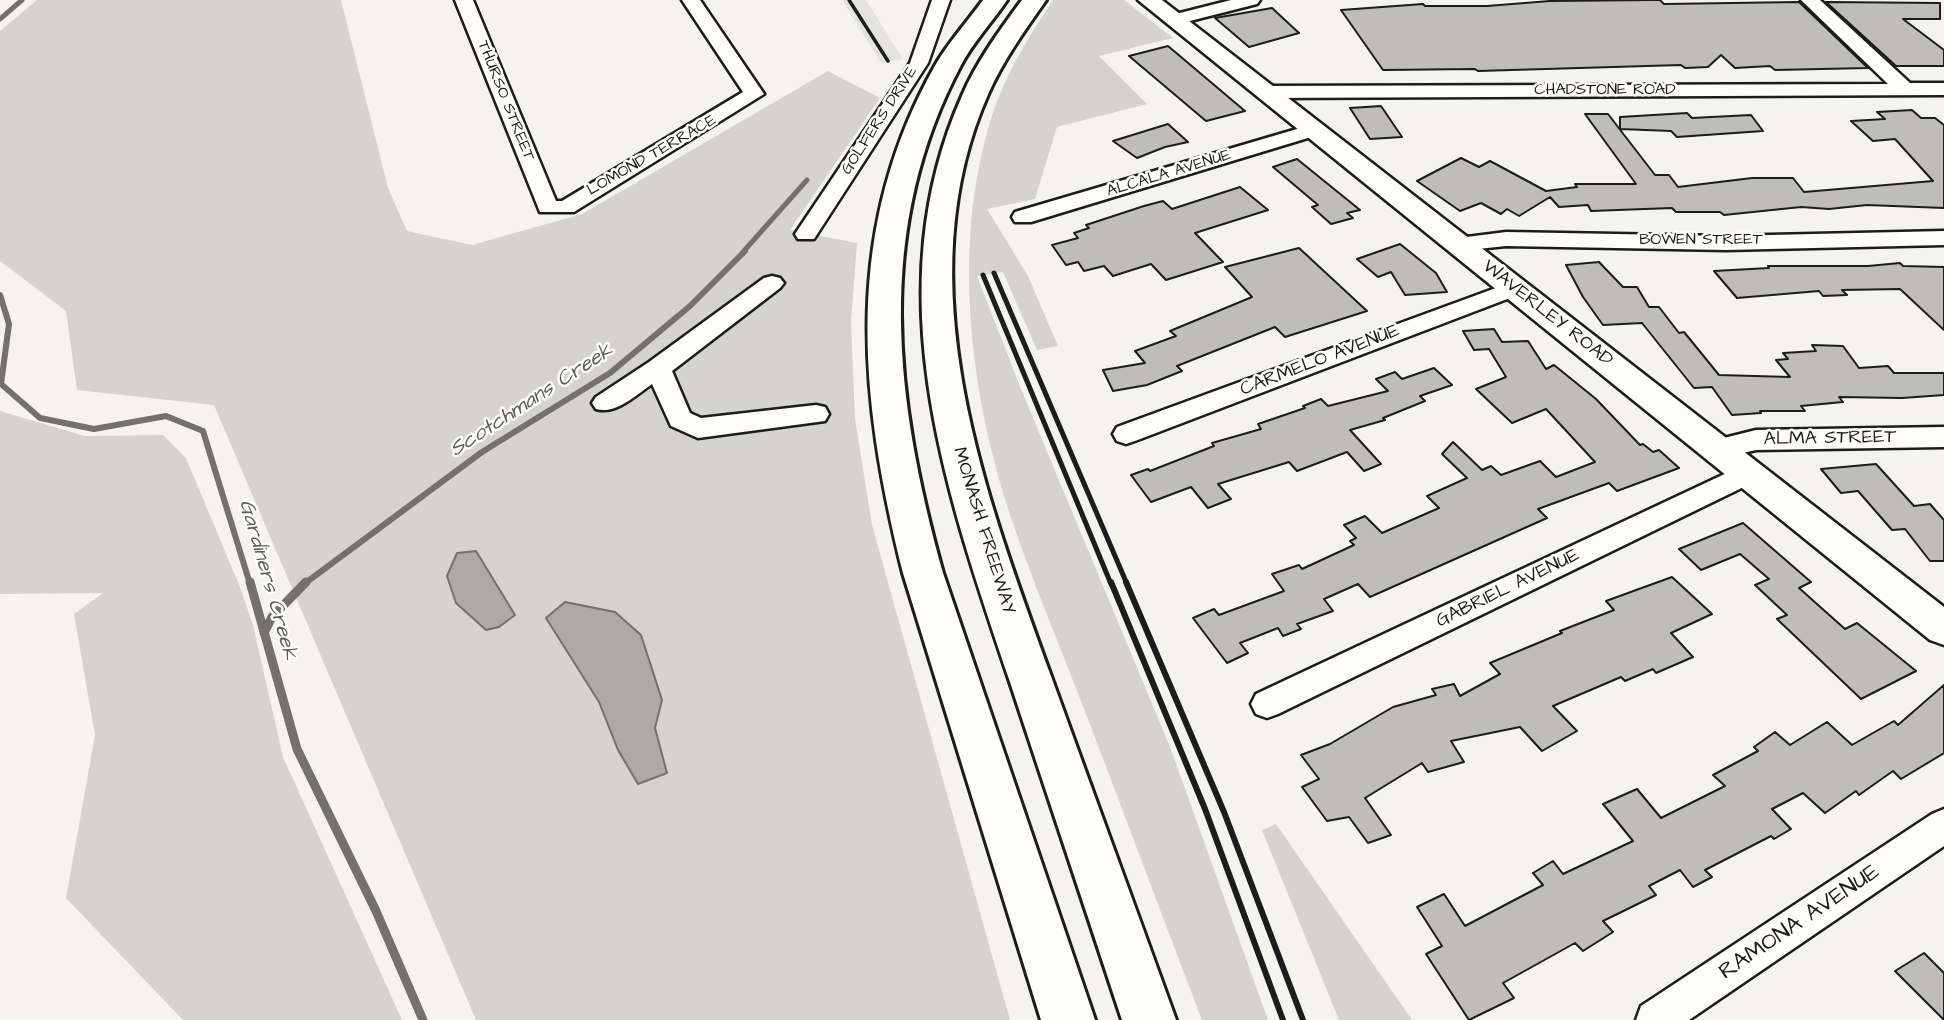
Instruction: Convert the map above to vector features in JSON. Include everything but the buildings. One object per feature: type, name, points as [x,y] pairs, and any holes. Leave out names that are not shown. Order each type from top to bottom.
[{"type":"highway","points":[[995,0],[948,64],[933,90],[907,156],[895,198],[884,276],[884,363],[899,469],[923,573],[1068,1020]]},
{"type":"highway","name":"MONASH FREEWAY","points":[[1034,0],[988,70],[974,97],[953,159],[939,245],[938,304],[942,361],[961,469],[978,529],[1149,1020]]},
{"type":"main road","name":"WAVERLEY ROAD","points":[[1149,0],[1944,629]]},
{"type":"street","name":"THURSO STREET","points":[[464,0],[546,202]]},
{"type":"street","name":"LOMOND TERRACE","points":[[546,202],[551,209],[566,207],[747,101],[754,91],[691,0]]},
{"type":"street","name":"GOLFERS DRIVE","points":[[806,234],[919,63],[940,0]]},
{"type":"street","points":[[1174,20],[1251,0]]},
{"type":"street","points":[[1810,0],[1934,97]]},
{"type":"street","name":"CHADSTONE ROAD","points":[[1265,92],[1934,97]]},
{"type":"street","name":"ALCALA AVENUE","points":[[1023,217],[1314,130]]},
{"type":"street","name":"BOWEN STREET","points":[[1459,244],[1506,239],[1726,243],[1944,238]]},
{"type":"street","points":[[605,403],[658,368],[772,283]]},
{"type":"street","name":"CARMELO AVENUE","points":[[1126,434],[1515,288]]},
{"type":"street","points":[[658,368],[680,419],[698,428],[816,414]]},
{"type":"street","name":"ALMA STREET","points":[[1717,449],[1756,440],[1944,438]]},
{"type":"street","name":"GABRIEL AVENUE","points":[[1267,704],[1748,473]]},
{"type":"street","name":"RAMONA AVENUE","points":[[1656,1020],[1944,826]]},
{"type":"shaded area","points":[[37,0],[341,0],[388,188],[407,231],[472,245],[582,214],[828,71],[880,98],[790,230],[857,243],[851,322],[855,419],[872,525],[1010,1020],[476,1020],[214,405],[77,390],[66,311],[0,261],[0,31]]},
{"type":"shaded area","points":[[842,0],[866,0],[903,59],[881,63]]},
{"type":"shaded area","points":[[1053,0],[1124,0],[1173,38],[1099,56],[1147,104],[1057,127],[1035,199],[987,209],[1028,276],[1058,346],[1037,350],[1003,272],[977,276],[1021,389],[1170,747],[1268,1020],[1202,1020],[1015,529],[986,426],[976,372],[969,262],[981,155],[996,104],[1008,77],[1021,50]]},
{"type":"shaded area","points":[[0,411],[85,436],[163,435],[186,458],[253,625],[283,757],[402,1020],[183,1020],[66,898],[95,735],[74,614],[103,593],[0,594]]},
{"type":"shaded area","points":[[476,551],[515,615],[499,627],[486,630],[456,603],[447,576],[457,553]]},
{"type":"shaded area","points":[[565,602],[615,612],[641,635],[662,700],[655,728],[667,773],[638,784],[618,750],[599,702],[546,618]]},
{"type":"shaded area","points":[[1276,824],[1412,1020],[1339,1020],[1262,830]]},
{"type":"waterway","name":"Gardiners Creek","points":[[0,19],[22,0]]},
{"type":"waterway","name":"Scotchmans Creek","points":[[743,252],[807,180]]},
{"type":"waterway","name":"Scotchmans Creek","points":[[304,584],[482,452],[610,373],[690,306],[745,251]]},
{"type":"waterway","name":"Gardiners Creek","points":[[0,295],[9,324],[1,384],[40,418],[94,429],[166,416],[203,431],[250,584]]},
{"type":"waterway","name":"Gardiners Creek","points":[[250,582],[264,633]]},
{"type":"waterway","name":"Scotchmans Creek","points":[[264,633],[272,617],[304,584]]},
{"type":"waterway","name":"Gardiners Creek","points":[[264,633],[297,749],[376,911],[423,1020]]},
{"type":"railway","points":[[849,0],[888,61]]},
{"type":"railway","points":[[994,273],[1127,584]]},
{"type":"railway","points":[[983,275],[1111,584]]},
{"type":"railway","points":[[1111,582],[1205,809],[1283,1020]]},
{"type":"railway","points":[[1126,582],[1224,812],[1303,1020]]}]
